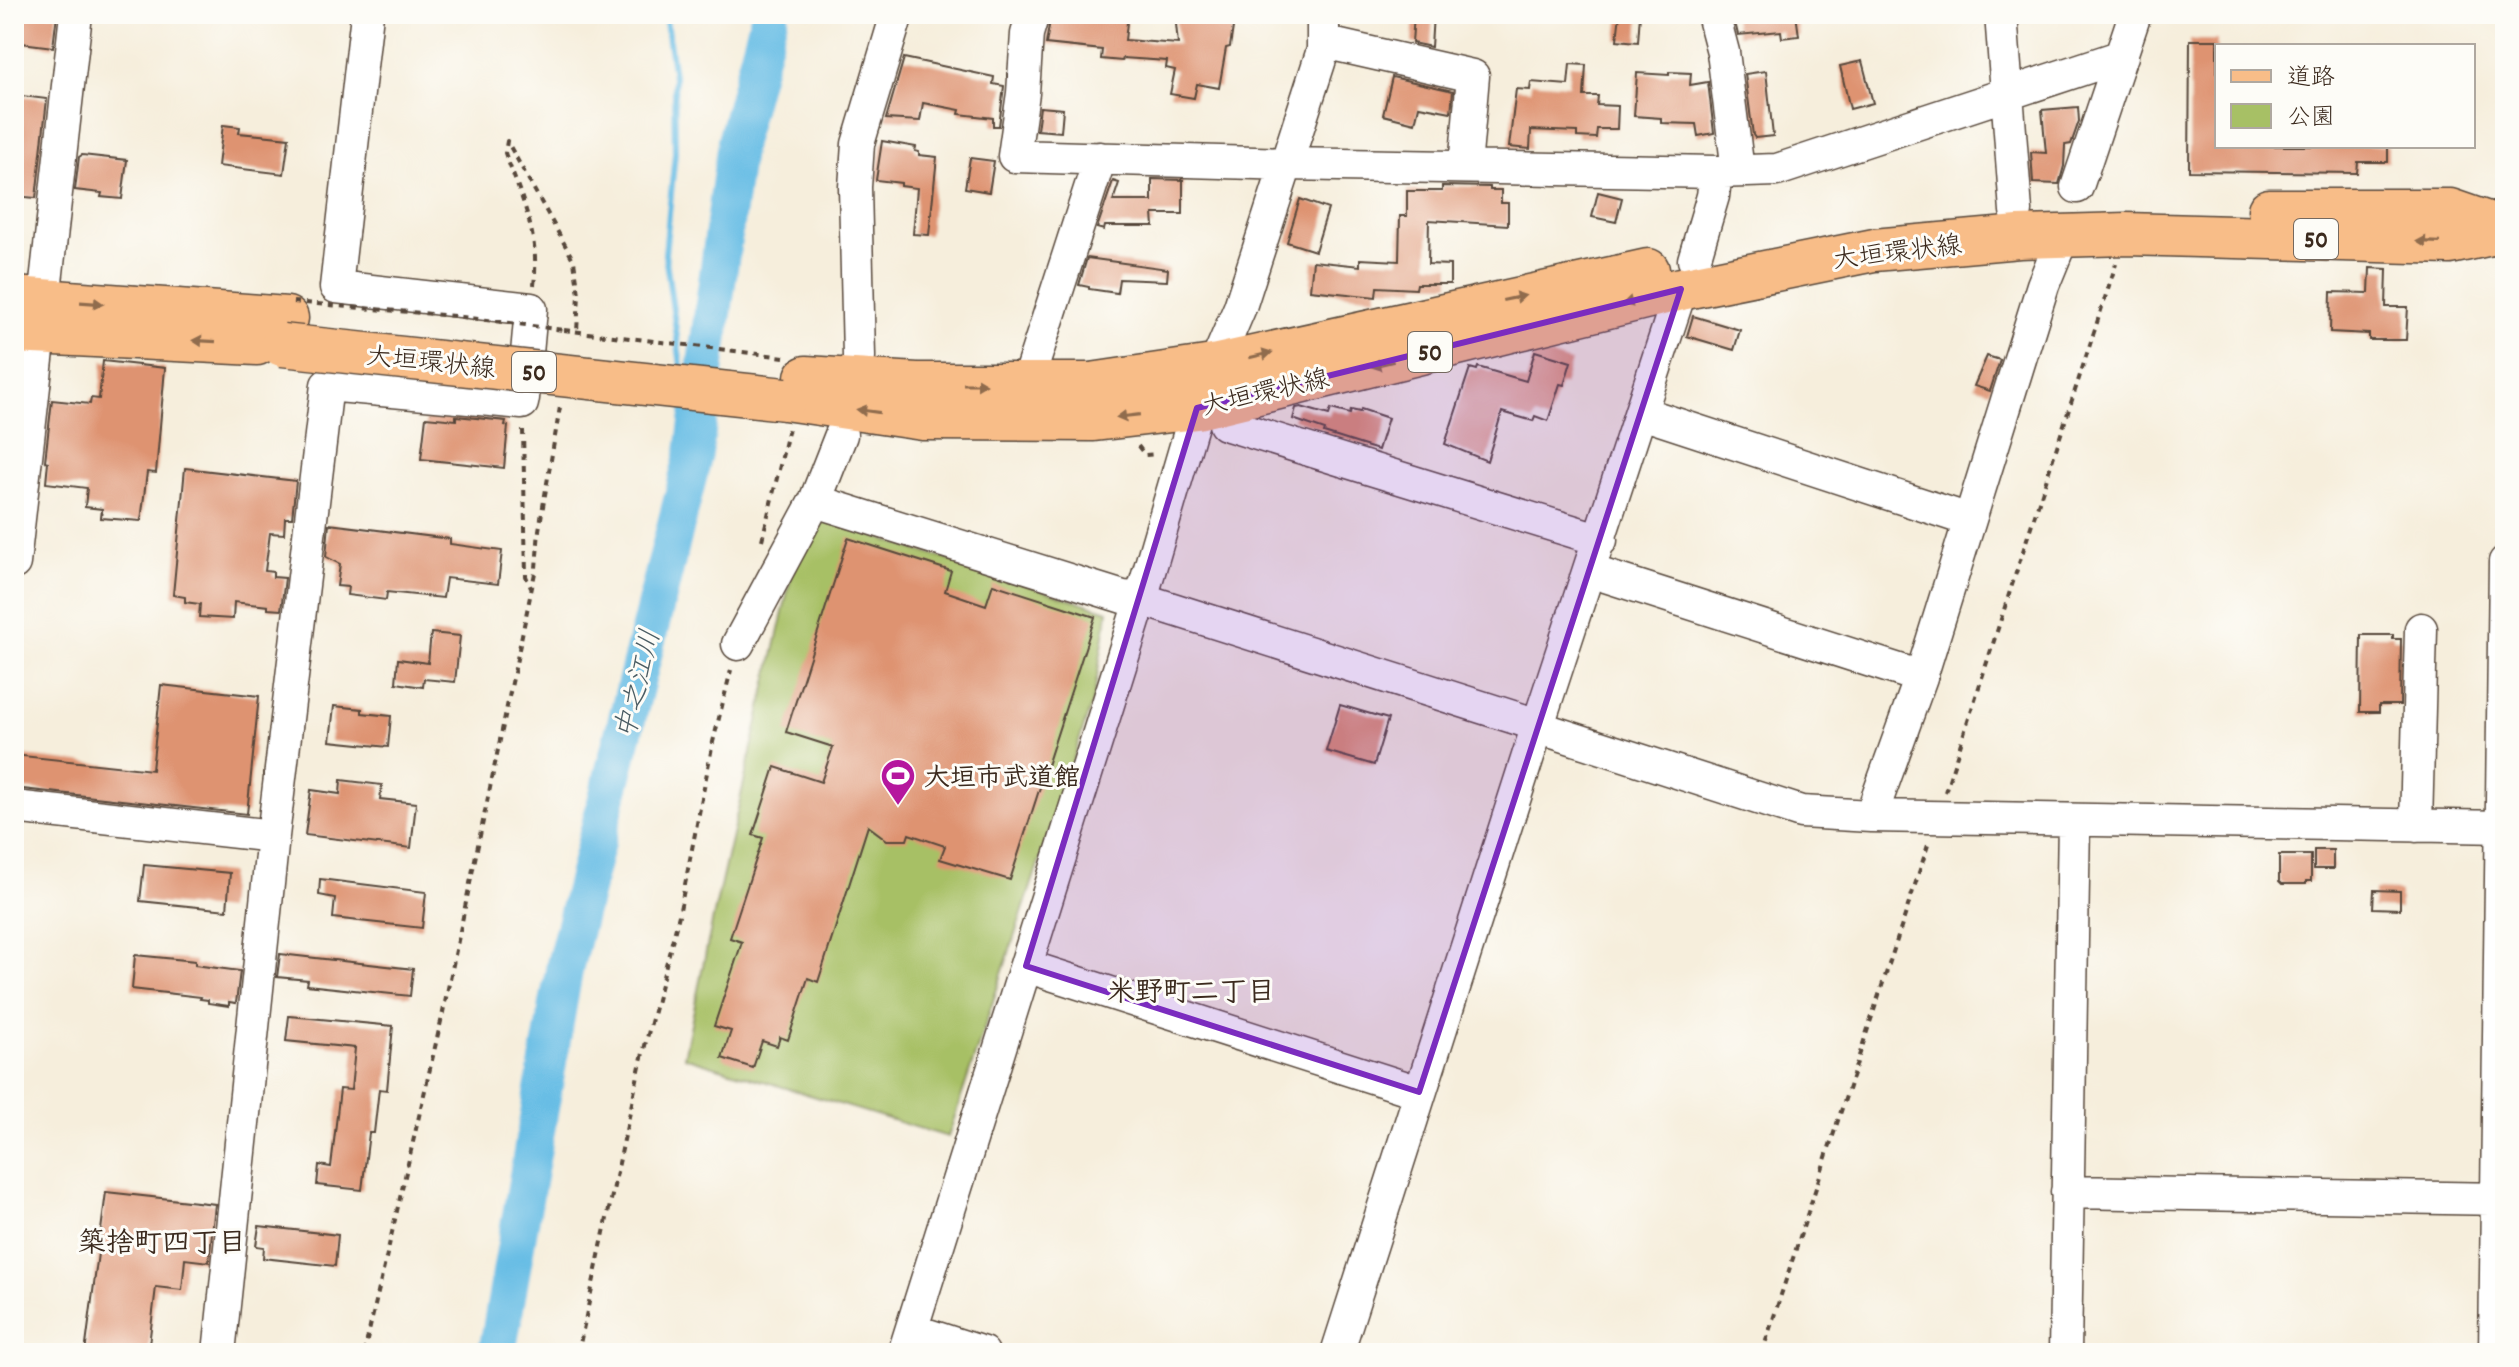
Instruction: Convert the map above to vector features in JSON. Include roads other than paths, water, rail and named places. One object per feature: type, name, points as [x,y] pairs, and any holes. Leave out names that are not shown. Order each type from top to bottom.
[{"type":"main road","name":"大垣環状線","points":[[28,316],[287,321],[787,387],[923,419],[1094,420],[1211,416],[1688,275],[1870,227],[2016,211],[2128,222],[2450,243],[2505,230]]},
{"type":"main road","name":"大垣環状線","points":[[787,387],[1091,384],[1213,366],[1688,275],[1874,250],[2074,217]]},
{"type":"street","points":[[14,563],[28,316],[76,14]]},
{"type":"street","points":[[219,1353],[273,836],[327,385],[522,403],[531,309],[336,287],[367,14]]},
{"type":"street","points":[[859,357],[855,187],[858,144],[897,14]]},
{"type":"street","points":[[1033,14],[1027,34],[1014,156],[1287,164],[1727,172],[1777,170],[2122,56]]},
{"type":"street","points":[[1337,1353],[1538,725],[1713,196],[1727,172],[1723,52],[1713,14]]},
{"type":"street","points":[[2001,14],[2016,211]]},
{"type":"street","points":[[1875,816],[2043,285],[2074,217],[2135,14]]},
{"type":"street","points":[[983,1353],[908,1342],[1141,599],[1211,416],[1213,366],[1240,307],[1287,164],[1323,50],[1323,28],[1473,76],[1465,167]]},
{"type":"street","points":[[1032,368],[1100,158]]},
{"type":"street","points":[[1642,413],[1969,520]]},
{"type":"street","points":[[1211,416],[1601,540]]},
{"type":"street","points":[[738,644],[815,501],[841,435]]},
{"type":"street","points":[[815,501],[1123,597],[1141,599],[1801,812],[1875,816],[2504,827]]},
{"type":"street","points":[[2495,1353],[2501,1199],[2505,562]]},
{"type":"street","points":[[1590,571],[1921,677]]},
{"type":"street","points":[[2416,826],[2421,629]]},
{"type":"street","points":[[14,807],[273,836]]},
{"type":"street","points":[[2065,1353],[2074,820]]},
{"type":"street","points":[[1026,966],[1419,1092]]},
{"type":"street","points":[[2067,1192],[2501,1199]]},
{"type":"waterway","points":[[665,14],[674,76],[675,153],[665,254],[682,372]]},
{"type":"waterway","name":"中之江川","points":[[497,1353],[565,965],[694,453],[736,142],[770,14]]},
{"type":"waterway","points":[[686,403],[694,453]]},
{"type":"place","name":"大垣市武道館","points":[[898,807]]},
{"type":"district","name":"米野町二丁目","points":[[1191,990]]},
{"type":"district","name":"築捨町四丁目","points":[[162,1241]]}]
